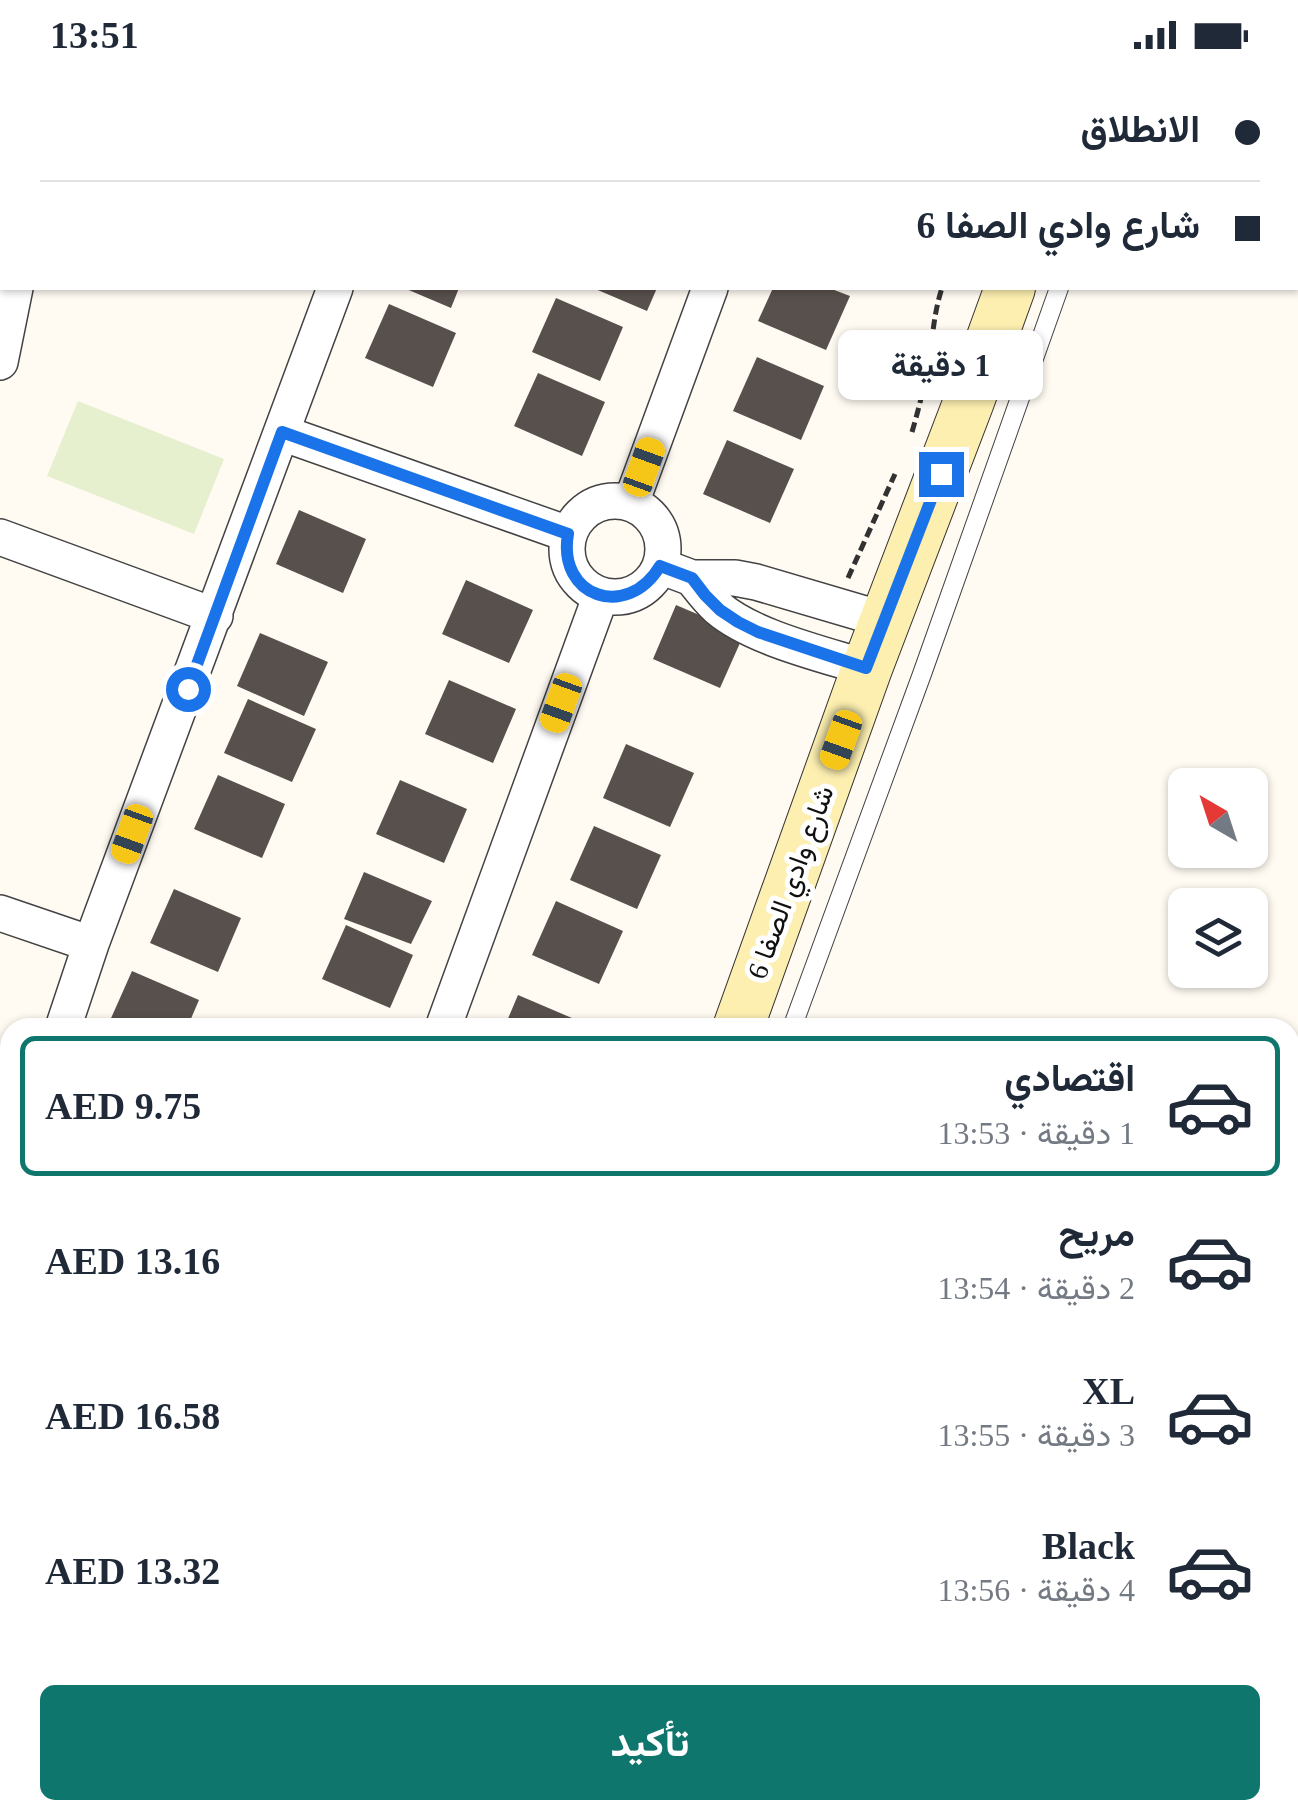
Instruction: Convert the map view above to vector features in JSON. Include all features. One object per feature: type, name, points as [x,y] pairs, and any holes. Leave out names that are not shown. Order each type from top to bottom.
[{"type":"main road","name":"شارع وادي الصفا 6","points":[[742,1018],[866,668],[1009,290]]},
{"type":"street","points":[[0,362],[16,290]]},
{"type":"street","points":[[66,1018],[335,290]]},
{"type":"street","points":[[631,503],[709,290]]},
{"type":"street","points":[[282,432],[568,534]]},
{"type":"street","points":[[866,668],[738,622],[720,610],[676,572],[664,551],[655,521],[631,503],[612,500],[593,506],[578,518],[568,534],[566,546],[572,571],[589,590],[601,595],[629,595],[653,578],[676,572],[735,578],[884,620]]},
{"type":"street","points":[[0,537],[215,616]]},
{"type":"street","points":[[447,1018],[601,595]]},
{"type":"street","points":[[808,649],[824,601]]},
{"type":"street","points":[[0,912],[92,944]]},
{"type":"lane","points":[[796,1018],[1059,290]]},
{"type":"green space","points":[[78,401],[224,459],[194,534],[47,476]]},
{"type":"building","points":[[409,290],[458,290],[451,308]]},
{"type":"building","points":[[598,290],[656,290],[647,311]]},
{"type":"building","points":[[772,290],[834,290],[850,296],[826,350],[758,321]]},
{"type":"building","points":[[556,298],[623,327],[600,381],[532,352]]},
{"type":"building","points":[[389,304],[456,333],[433,387],[365,358]]},
{"type":"building","points":[[757,357],[824,386],[801,440],[733,411]]},
{"type":"building","points":[[538,373],[605,402],[582,456],[514,426]]},
{"type":"building","points":[[727,440],[794,469],[770,523],[703,494]]},
{"type":"building","points":[[299,510],[366,539],[343,593],[276,564]]},
{"type":"building","points":[[466,580],[533,610],[509,663],[442,634]]},
{"type":"building","points":[[676,605],[744,634],[720,688],[653,659]]},
{"type":"building","points":[[260,633],[328,662],[304,716],[237,686]]},
{"type":"building","points":[[449,680],[516,709],[493,763],[425,734]]},
{"type":"building","points":[[248,699],[316,729],[292,782],[224,753]]},
{"type":"building","points":[[626,744],[694,773],[670,827],[603,798]]},
{"type":"building","points":[[218,775],[285,804],[262,858],[194,829]]},
{"type":"building","points":[[400,780],[467,809],[444,863],[376,834]]},
{"type":"building","points":[[594,826],[661,855],[637,909],[570,880]]},
{"type":"building","points":[[364,872],[432,901],[411,944],[344,919]]},
{"type":"building","points":[[174,889],[241,918],[218,972],[150,943]]},
{"type":"building","points":[[556,901],[623,931],[599,984],[532,955]]},
{"type":"building","points":[[346,925],[413,955],[390,1008],[322,979]]},
{"type":"building","points":[[132,971],[199,1000],[191,1018],[111,1018]]},
{"type":"building","points":[[518,995],[572,1018],[508,1018]]},
{"type":"route","points":[[188,689],[282,432],[568,534],[566,546],[572,571],[579,582],[601,595],[629,595],[653,578],[660,566],[692,578],[720,610],[758,632],[866,668],[941,474]]}]
